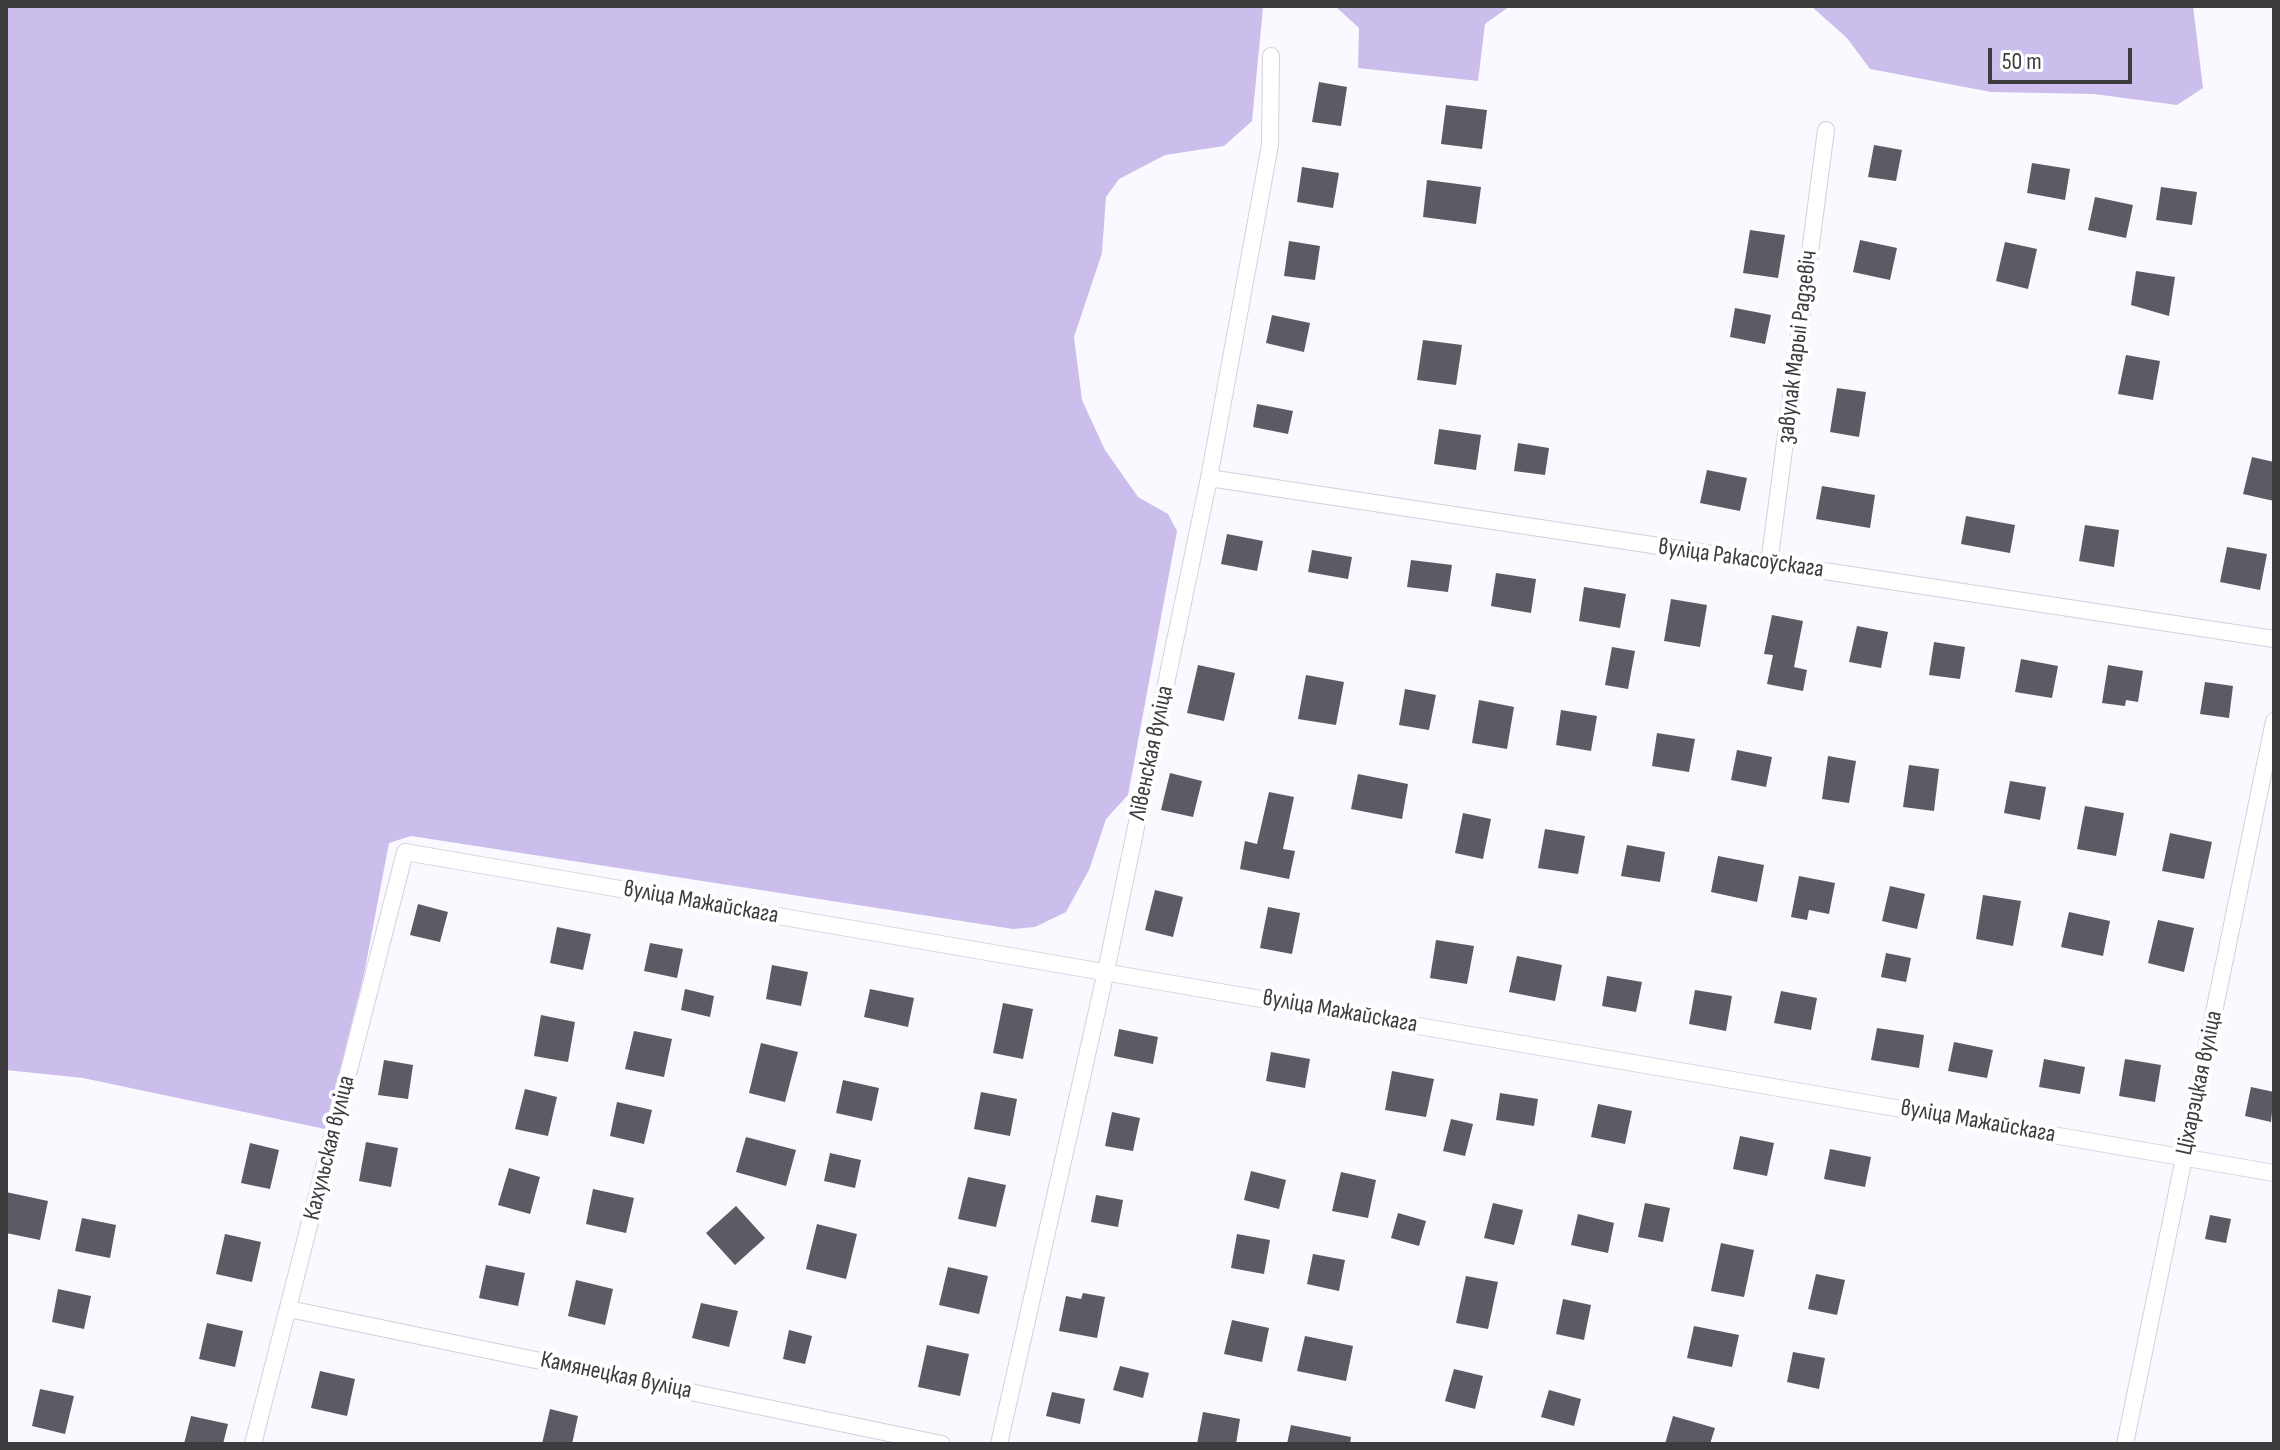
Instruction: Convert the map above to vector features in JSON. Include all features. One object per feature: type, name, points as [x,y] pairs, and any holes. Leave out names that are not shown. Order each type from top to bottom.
[{"type":"street","name":"Лівенская вуліца","points":[[999,1444],[1106,971],[1209,478],[1270,145],[1271,56]]},
{"type":"street","name":"завулак Марыі Радзевіч","points":[[1769,564],[1826,130]]},
{"type":"street","name":"вуліца Ракасоўскага","points":[[1209,478],[2274,639]]},
{"type":"street","name":"Ціхарэцкая вуліца","points":[[2125,1444],[2274,721]]},
{"type":"street","name":"вуліца Мажайскага","points":[[405,852],[2274,1173]]},
{"type":"street","name":"Кахульская вуліца","points":[[253,1444],[405,852]]},
{"type":"street","name":"Камянецкая вуліца","points":[[289,1309],[942,1444]]},
{"type":"shaded area","points":[[6,6],[1288,6],[1263,8],[1252,121],[1224,146],[1165,155],[1119,179],[1106,197],[1102,253],[1074,337],[1082,400],[1105,450],[1138,497],[1168,514],[1177,531],[1128,795],[1106,819],[1089,870],[1066,912],[1035,927],[1013,929],[411,836],[389,843],[364,974],[325,1129],[83,1078],[6,1070]]},
{"type":"shaded area","points":[[1335,6],[1510,6],[1485,24],[1478,81],[1358,68],[1359,28]]},
{"type":"shaded area","points":[[1811,6],[2193,6],[2203,88],[2177,105],[2094,94],[1991,92],[1870,69],[1847,38]]},
{"type":"building","points":[[1319,82],[1347,87],[1341,126],[1312,122]]},
{"type":"building","points":[[1446,105],[1487,110],[1482,149],[1441,144]]},
{"type":"building","points":[[1874,145],[1902,150],[1896,181],[1868,177]]},
{"type":"building","points":[[2032,163],[2070,169],[2065,200],[2027,193]]},
{"type":"building","points":[[1302,167],[1339,173],[1333,208],[1297,202]]},
{"type":"building","points":[[1427,180],[1481,187],[1476,224],[1423,217]]},
{"type":"building","points":[[2161,187],[2197,192],[2192,225],[2156,220]]},
{"type":"building","points":[[2095,197],[2133,205],[2126,238],[2088,230]]},
{"type":"building","points":[[1750,230],[1785,235],[1778,278],[1743,273]]},
{"type":"building","points":[[1860,240],[1897,248],[1890,280],[1853,272]]},
{"type":"building","points":[[1289,241],[1320,246],[1315,280],[1284,276]]},
{"type":"building","points":[[2005,242],[2037,249],[2028,289],[1996,281]]},
{"type":"building","points":[[2136,271],[2175,277],[2169,316],[2131,305]]},
{"type":"building","points":[[1735,308],[1771,315],[1765,344],[1730,337]]},
{"type":"building","points":[[1272,315],[1310,323],[1304,352],[1266,343]]},
{"type":"building","points":[[1423,340],[1462,345],[1456,385],[1417,380]]},
{"type":"building","points":[[2126,355],[2160,361],[2153,400],[2118,394]]},
{"type":"building","points":[[1837,388],[1866,392],[1859,437],[1830,432]]},
{"type":"building","points":[[1257,404],[1293,411],[1288,434],[1253,427]]},
{"type":"building","points":[[1439,429],[1481,435],[1476,470],[1434,464]]},
{"type":"building","points":[[1518,443],[1549,448],[1545,475],[1514,471]]},
{"type":"building","points":[[2252,457],[2274,462],[2274,501],[2243,494]]},
{"type":"building","points":[[1707,470],[1747,478],[1740,511],[1700,503]]},
{"type":"building","points":[[1822,486],[1875,495],[1870,528],[1816,519]]},
{"type":"building","points":[[1966,516],[2015,525],[2010,553],[1961,544]]},
{"type":"building","points":[[2085,525],[2119,530],[2114,567],[2079,561]]},
{"type":"building","points":[[1227,534],[1263,541],[1257,571],[1221,564]]},
{"type":"building","points":[[2227,547],[2267,554],[2260,590],[2220,582]]},
{"type":"building","points":[[1312,550],[1352,557],[1348,579],[1308,572]]},
{"type":"building","points":[[1411,560],[1452,565],[1448,592],[1407,587]]},
{"type":"building","points":[[1496,573],[1536,579],[1531,613],[1491,606]]},
{"type":"building","points":[[1584,587],[1626,594],[1620,628],[1579,621]]},
{"type":"building","points":[[1671,599],[1707,605],[1700,647],[1664,641]]},
{"type":"building","points":[[1772,615],[1803,621],[1794,667],[1807,670],[1803,691],[1767,684],[1773,655],[1764,654]]},
{"type":"building","points":[[1857,626],[1888,632],[1881,668],[1849,662]]},
{"type":"building","points":[[1934,642],[1965,647],[1960,679],[1929,675]]},
{"type":"building","points":[[1612,647],[1635,651],[1628,689],[1605,685]]},
{"type":"building","points":[[2021,659],[2058,666],[2052,698],[2015,692]]},
{"type":"building","points":[[1198,665],[1235,673],[1224,721],[1187,713]]},
{"type":"building","points":[[2108,665],[2143,671],[2138,702],[2126,700],[2125,706],[2102,703]]},
{"type":"building","points":[[1306,675],[1344,682],[1336,725],[1298,719]]},
{"type":"building","points":[[2205,682],[2233,686],[2229,718],[2200,714]]},
{"type":"building","points":[[1405,689],[1436,695],[1429,730],[1399,725]]},
{"type":"building","points":[[1479,700],[1514,707],[1507,749],[1472,743]]},
{"type":"building","points":[[1561,710],[1597,716],[1591,751],[1556,745]]},
{"type":"building","points":[[1657,733],[1695,739],[1689,772],[1652,766]]},
{"type":"building","points":[[1737,750],[1772,757],[1766,787],[1731,780]]},
{"type":"building","points":[[1828,756],[1856,761],[1849,803],[1822,799]]},
{"type":"building","points":[[1909,765],[1939,769],[1934,811],[1903,807]]},
{"type":"building","points":[[1170,773],[1202,781],[1193,817],[1161,810]]},
{"type":"building","points":[[1358,774],[1408,784],[1402,819],[1351,809]]},
{"type":"building","points":[[2010,781],[2046,787],[2040,820],[2004,813]]},
{"type":"building","points":[[1269,792],[1294,797],[1283,849],[1295,851],[1289,879],[1240,869],[1245,841],[1257,844]]},
{"type":"building","points":[[2085,806],[2124,813],[2116,856],[2077,849]]},
{"type":"building","points":[[1463,813],[1491,819],[1483,859],[1455,853]]},
{"type":"building","points":[[1545,829],[1585,836],[1578,874],[1538,868]]},
{"type":"building","points":[[2170,833],[2212,842],[2204,879],[2162,871]]},
{"type":"building","points":[[1627,845],[1665,852],[1660,882],[1621,876]]},
{"type":"building","points":[[1718,856],[1764,865],[1757,902],[1711,892]]},
{"type":"building","points":[[1799,876],[1835,883],[1829,914],[1809,910],[1807,920],[1791,917]]},
{"type":"building","points":[[1890,886],[1925,894],[1917,929],[1882,921]]},
{"type":"building","points":[[1155,890],[1183,897],[1173,937],[1145,930]]},
{"type":"building","points":[[1983,895],[2021,901],[2013,946],[1976,939]]},
{"type":"building","points":[[418,904],[448,912],[440,942],[410,935]]},
{"type":"building","points":[[1268,907],[1300,913],[1292,954],[1260,948]]},
{"type":"building","points":[[2069,912],[2110,921],[2103,956],[2061,947]]},
{"type":"building","points":[[2158,920],[2194,928],[2184,972],[2148,963]]},
{"type":"building","points":[[557,927],[591,934],[583,970],[550,963]]},
{"type":"building","points":[[1436,940],[1474,946],[1467,984],[1430,978]]},
{"type":"building","points":[[650,943],[683,949],[677,978],[644,971]]},
{"type":"building","points":[[1886,953],[1911,958],[1906,982],[1881,977]]},
{"type":"building","points":[[1517,956],[1562,965],[1555,1001],[1509,992]]},
{"type":"building","points":[[772,965],[808,972],[801,1006],[766,999]]},
{"type":"building","points":[[1607,976],[1642,982],[1636,1012],[1602,1006]]},
{"type":"building","points":[[685,989],[714,996],[710,1017],[681,1010]]},
{"type":"building","points":[[870,989],[914,998],[908,1027],[864,1017]]},
{"type":"building","points":[[1695,990],[1732,996],[1726,1031],[1689,1024]]},
{"type":"building","points":[[1781,991],[1817,998],[1811,1030],[1774,1023]]},
{"type":"building","points":[[1003,1003],[1033,1009],[1023,1059],[993,1053]]},
{"type":"building","points":[[541,1015],[575,1022],[568,1062],[534,1056]]},
{"type":"building","points":[[1877,1028],[1924,1035],[1919,1068],[1871,1060]]},
{"type":"building","points":[[1119,1029],[1158,1037],[1153,1064],[1114,1056]]},
{"type":"building","points":[[634,1031],[672,1039],[664,1077],[625,1069]]},
{"type":"building","points":[[1954,1042],[1993,1050],[1987,1078],[1948,1071]]},
{"type":"building","points":[[761,1043],[798,1052],[785,1102],[749,1093]]},
{"type":"building","points":[[1271,1052],[1310,1059],[1305,1088],[1266,1081]]},
{"type":"building","points":[[2044,1059],[2085,1067],[2080,1094],[2039,1087]]},
{"type":"building","points":[[2125,1059],[2161,1065],[2155,1102],[2119,1096]]},
{"type":"building","points":[[384,1060],[413,1065],[408,1099],[378,1095]]},
{"type":"building","points":[[1392,1071],[1434,1079],[1426,1117],[1385,1110]]},
{"type":"building","points":[[843,1080],[879,1088],[872,1121],[836,1113]]},
{"type":"building","points":[[2251,1087],[2274,1092],[2271,1122],[2245,1116]]},
{"type":"building","points":[[525,1089],[557,1097],[548,1136],[515,1129]]},
{"type":"building","points":[[981,1092],[1017,1099],[1010,1136],[974,1129]]},
{"type":"building","points":[[1500,1093],[1538,1099],[1534,1126],[1496,1120]]},
{"type":"building","points":[[617,1102],[652,1110],[644,1144],[610,1136]]},
{"type":"building","points":[[1598,1104],[1632,1111],[1625,1144],[1591,1137]]},
{"type":"building","points":[[1112,1112],[1140,1118],[1133,1151],[1105,1146]]},
{"type":"building","points":[[1451,1119],[1473,1124],[1465,1156],[1443,1151]]},
{"type":"building","points":[[1740,1136],[1774,1143],[1767,1176],[1733,1169]]},
{"type":"building","points":[[746,1137],[796,1150],[786,1186],[736,1172]]},
{"type":"building","points":[[366,1142],[398,1148],[391,1187],[359,1181]]},
{"type":"building","points":[[250,1143],[279,1150],[270,1189],[241,1183]]},
{"type":"building","points":[[1830,1149],[1871,1157],[1865,1187],[1824,1179]]},
{"type":"building","points":[[830,1153],[861,1160],[855,1188],[824,1181]]},
{"type":"building","points":[[509,1168],[540,1177],[530,1214],[498,1205]]},
{"type":"building","points":[[1251,1171],[1286,1180],[1279,1209],[1244,1200]]},
{"type":"building","points":[[1341,1172],[1376,1180],[1368,1218],[1332,1211]]},
{"type":"building","points":[[968,1177],[1006,1185],[996,1227],[958,1219]]},
{"type":"building","points":[[593,1189],[634,1198],[626,1233],[586,1224]]},
{"type":"building","points":[[6,1192],[48,1201],[40,1240],[6,1233]]},
{"type":"building","points":[[1096,1195],[1123,1200],[1118,1227],[1091,1222]]},
{"type":"building","points":[[1493,1203],[1523,1210],[1514,1245],[1484,1238]]},
{"type":"building","points":[[1645,1203],[1670,1208],[1663,1242],[1638,1237]]},
{"type":"building","points":[[736,1206],[765,1238],[735,1265],[706,1233]]},
{"type":"building","points":[[1398,1213],[1426,1221],[1419,1246],[1391,1238]]},
{"type":"building","points":[[1578,1214],[1614,1223],[1608,1253],[1571,1245]]},
{"type":"building","points":[[2210,1215],[2231,1219],[2226,1243],[2205,1239]]},
{"type":"building","points":[[82,1218],[116,1225],[110,1258],[75,1251]]},
{"type":"building","points":[[817,1224],[857,1234],[846,1279],[806,1269]]},
{"type":"building","points":[[225,1234],[261,1242],[252,1282],[216,1274]]},
{"type":"building","points":[[1237,1234],[1270,1240],[1264,1274],[1231,1268]]},
{"type":"building","points":[[1721,1243],[1754,1250],[1744,1297],[1711,1291]]},
{"type":"building","points":[[1313,1254],[1345,1260],[1339,1291],[1307,1284]]},
{"type":"building","points":[[486,1265],[525,1273],[518,1306],[479,1298]]},
{"type":"building","points":[[948,1267],[988,1276],[979,1314],[939,1305]]},
{"type":"building","points":[[1816,1274],[1845,1280],[1837,1315],[1808,1309]]},
{"type":"building","points":[[1466,1276],[1498,1282],[1488,1329],[1456,1323]]},
{"type":"building","points":[[576,1280],[613,1289],[605,1325],[568,1316]]},
{"type":"building","points":[[58,1289],[91,1296],[84,1329],[52,1322]]},
{"type":"building","points":[[1083,1293],[1105,1297],[1097,1338],[1059,1331],[1066,1296],[1081,1299]]},
{"type":"building","points":[[1563,1299],[1591,1305],[1584,1340],[1556,1334]]},
{"type":"building","points":[[701,1303],[738,1311],[729,1347],[692,1338]]},
{"type":"building","points":[[1232,1320],[1269,1328],[1262,1362],[1224,1354]]},
{"type":"building","points":[[207,1323],[243,1331],[235,1367],[199,1359]]},
{"type":"building","points":[[1694,1326],[1739,1335],[1732,1367],[1687,1358]]},
{"type":"building","points":[[789,1330],[812,1336],[805,1364],[783,1359]]},
{"type":"building","points":[[1305,1336],[1353,1346],[1346,1381],[1297,1371]]},
{"type":"building","points":[[927,1345],[969,1354],[960,1396],[918,1387]]},
{"type":"building","points":[[1793,1352],[1825,1358],[1819,1389],[1787,1382]]},
{"type":"building","points":[[1120,1366],[1149,1373],[1143,1398],[1113,1390]]},
{"type":"building","points":[[1454,1369],[1483,1376],[1475,1409],[1445,1401]]},
{"type":"building","points":[[320,1371],[355,1379],[347,1416],[311,1408]]},
{"type":"building","points":[[40,1389],[74,1396],[65,1434],[32,1426]]},
{"type":"building","points":[[1549,1390],[1581,1399],[1574,1426],[1541,1417]]},
{"type":"building","points":[[1052,1392],[1085,1399],[1080,1424],[1046,1416]]},
{"type":"building","points":[[550,1409],[578,1416],[572,1444],[542,1444]]},
{"type":"building","points":[[1203,1412],[1240,1419],[1236,1444],[1197,1444]]},
{"type":"building","points":[[191,1416],[228,1424],[223,1444],[184,1444]]},
{"type":"building","points":[[1673,1416],[1715,1428],[1710,1444],[1665,1444]]},
{"type":"building","points":[[1291,1425],[1351,1437],[1350,1444],[1287,1444]]}]
